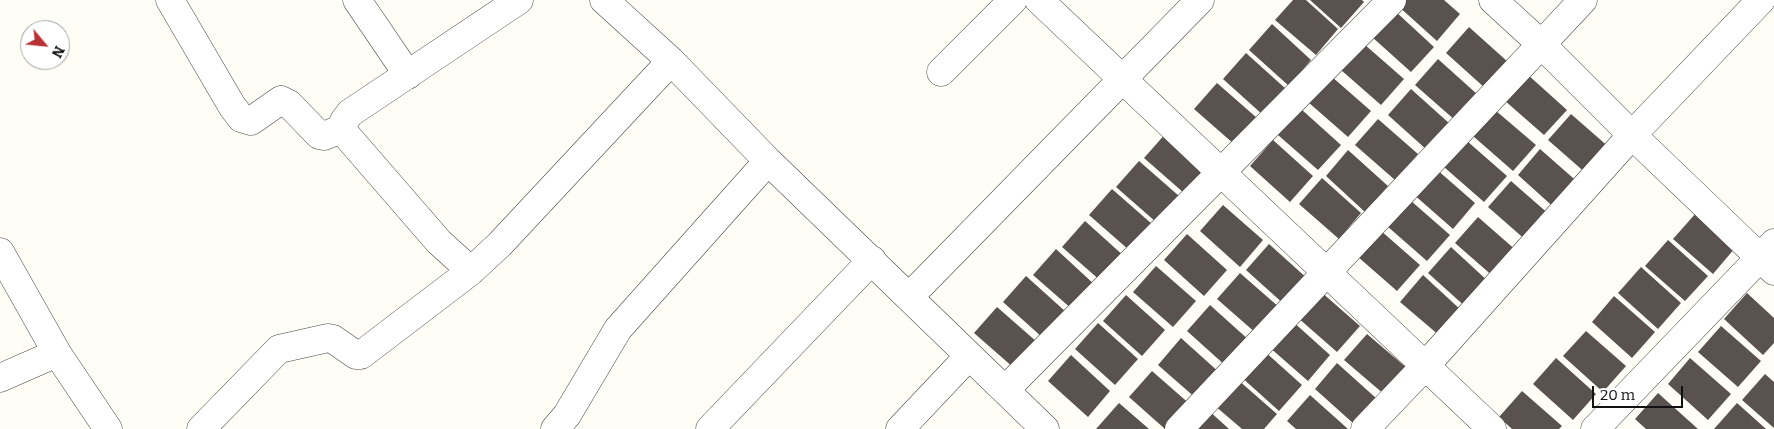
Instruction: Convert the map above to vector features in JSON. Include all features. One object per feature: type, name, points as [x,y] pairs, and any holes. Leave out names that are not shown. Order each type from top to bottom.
[{"type":"street","points":[[170,0],[232,106],[241,118],[251,121],[281,100],[289,104],[319,135],[324,136],[341,129],[350,113],[520,0]]},
{"type":"street","points":[[357,0],[408,75]]},
{"type":"street","points":[[604,0],[671,61],[768,161],[1045,429]]},
{"type":"street","points":[[941,72],[1012,0]]},
{"type":"street","points":[[1039,0],[1492,429]]},
{"type":"street","points":[[909,297],[1200,0]]},
{"type":"street","points":[[1005,390],[1392,0]]},
{"type":"street","points":[[1492,0],[1541,44],[1632,135],[1769,257],[1595,429]]},
{"type":"street","points":[[1179,429],[1583,0]]},
{"type":"street","points":[[1365,429],[1426,365],[1632,135],[1762,0]]},
{"type":"street","points":[[201,429],[279,349],[328,338],[333,339],[356,355],[361,355],[471,271],[500,244],[671,61]]},
{"type":"street","points":[[341,129],[439,242],[471,271]]},
{"type":"street","points":[[555,429],[567,414],[618,329],[768,161]]},
{"type":"street","points":[[0,252],[57,353],[108,429]]},
{"type":"street","points":[[710,429],[872,260]]},
{"type":"street","points":[[0,378],[57,353]]},
{"type":"street","points":[[900,429],[969,356]]},
{"type":"building","points":[[1293,0],[1306,0],[1338,29],[1316,55],[1275,20]]},
{"type":"building","points":[[1310,0],[1362,0],[1364,2],[1341,28]]},
{"type":"building","points":[[1401,0],[1444,0],[1460,14],[1437,41],[1397,5]]},
{"type":"building","points":[[1395,11],[1434,47],[1411,72],[1372,37]]},
{"type":"building","points":[[1272,24],[1311,60],[1289,86],[1249,50]]},
{"type":"building","points":[[1469,27],[1508,62],[1485,88],[1446,53]]},
{"type":"building","points":[[1364,44],[1404,79],[1381,105],[1341,70]]},
{"type":"building","points":[[1246,53],[1286,89],[1263,115],[1223,79]]},
{"type":"building","points":[[1438,59],[1478,95],[1456,121],[1415,85]]},
{"type":"building","points":[[1527,74],[1567,110],[1544,135],[1504,100]]},
{"type":"building","points":[[1331,76],[1371,111],[1348,137],[1308,102]]},
{"type":"building","points":[[1217,83],[1257,118],[1234,144],[1194,109]]},
{"type":"building","points":[[1411,89],[1450,124],[1427,150],[1388,115]]},
{"type":"building","points":[[1301,109],[1341,145],[1318,170],[1278,135]]},
{"type":"building","points":[[1495,110],[1536,145],[1513,171],[1473,136]]},
{"type":"building","points":[[1571,114],[1611,149],[1588,175],[1548,140]]},
{"type":"building","points":[[1378,119],[1418,154],[1395,180],[1355,145]]},
{"type":"building","points":[[1167,132],[1207,167],[1184,193],[1144,158]]},
{"type":"building","points":[[1273,140],[1313,176],[1290,202],[1250,166]]},
{"type":"building","points":[[1467,141],[1507,176],[1484,202],[1444,167]]},
{"type":"building","points":[[1540,149],[1581,185],[1558,211],[1518,175]]},
{"type":"building","points":[[1348,150],[1388,186],[1365,212],[1326,176]]},
{"type":"building","points":[[1139,161],[1179,196],[1156,222],[1116,187]]},
{"type":"building","points":[[1435,168],[1475,203],[1453,229],[1412,193]]},
{"type":"building","points":[[1322,178],[1361,213],[1339,239],[1299,204]]},
{"type":"building","points":[[1511,181],[1551,216],[1528,242],[1488,207]]},
{"type":"building","points":[[1112,189],[1152,224],[1129,250],[1089,215]]},
{"type":"building","points":[[1410,200],[1450,235],[1427,261],[1387,226]]},
{"type":"building","points":[[1223,205],[1263,240],[1240,267],[1200,231]]},
{"type":"building","points":[[1696,213],[1735,248],[1713,274],[1673,239]]},
{"type":"building","points":[[1478,217],[1518,252],[1495,278],[1455,243]]},
{"type":"building","points":[[1085,221],[1125,257],[1102,282],[1062,247]]},
{"type":"building","points":[[1380,230],[1420,265],[1397,291],[1357,256]]},
{"type":"building","points":[[1187,234],[1227,270],[1204,296],[1164,260]]},
{"type":"building","points":[[1668,240],[1708,276],[1685,301],[1645,266]]},
{"type":"building","points":[[1269,244],[1309,280],[1286,306],[1246,270]]},
{"type":"building","points":[[1451,247],[1490,283],[1468,309],[1428,273]]},
{"type":"building","points":[[1056,249],[1095,285],[1073,310],[1033,275]]},
{"type":"building","points":[[1156,266],[1196,301],[1173,327],[1133,292]]},
{"type":"building","points":[[1641,267],[1681,303],[1658,329],[1618,293]]},
{"type":"building","points":[[1240,273],[1280,308],[1257,334],[1217,299]]},
{"type":"building","points":[[1423,275],[1462,311],[1440,336],[1400,302]]},
{"type":"building","points":[[1026,276],[1066,312],[1043,338],[1003,302]]},
{"type":"building","points":[[1320,291],[1360,326],[1337,352],[1297,317]]},
{"type":"building","points":[[1747,293],[1774,318],[1774,343],[1763,355],[1724,319]]},
{"type":"building","points":[[1126,295],[1165,330],[1142,356],[1103,321]]},
{"type":"building","points":[[1614,296],[1655,332],[1632,358],[1592,322]]},
{"type":"building","points":[[1210,305],[1250,341],[1227,367],[1187,331]]},
{"type":"building","points":[[997,307],[1037,342],[1014,368],[974,333]]},
{"type":"building","points":[[1291,320],[1330,355],[1308,381],[1268,346]]},
{"type":"building","points":[[1098,323],[1138,359],[1115,385],[1075,349]]},
{"type":"building","points":[[1721,326],[1761,361],[1738,387],[1698,352]]},
{"type":"building","points":[[1586,331],[1626,366],[1603,392],[1563,356]]},
{"type":"building","points":[[1367,334],[1408,369],[1385,395],[1344,360]]},
{"type":"building","points":[[1181,338],[1221,374],[1198,400],[1158,365]]},
{"type":"building","points":[[1262,349],[1302,385],[1279,411],[1239,375]]},
{"type":"building","points":[[1071,355],[1110,391],[1088,417],[1048,381]]},
{"type":"building","points":[[1556,358],[1596,394],[1573,420],[1533,384]]},
{"type":"building","points":[[1690,358],[1731,394],[1708,420],[1668,384]]},
{"type":"building","points":[[1337,363],[1377,399],[1354,424],[1315,389]]},
{"type":"building","points":[[1152,371],[1192,406],[1172,429],[1165,429],[1129,397]]},
{"type":"building","points":[[1765,374],[1774,382],[1774,428],[1742,400]]},
{"type":"building","points":[[1237,379],[1277,414],[1264,429],[1242,429],[1214,405]]},
{"type":"building","points":[[1522,391],[1562,426],[1559,429],[1512,429],[1499,417]]},
{"type":"building","points":[[1658,393],[1698,429],[1646,429],[1635,419]]},
{"type":"building","points":[[1310,395],[1348,429],[1296,429],[1287,421]]},
{"type":"building","points":[[1119,403],[1149,429],[1096,429]]},
{"type":"building","points":[[1737,403],[1766,429],[1714,429]]},
{"type":"building","points":[[1207,409],[1229,429],[1189,429]]}]
